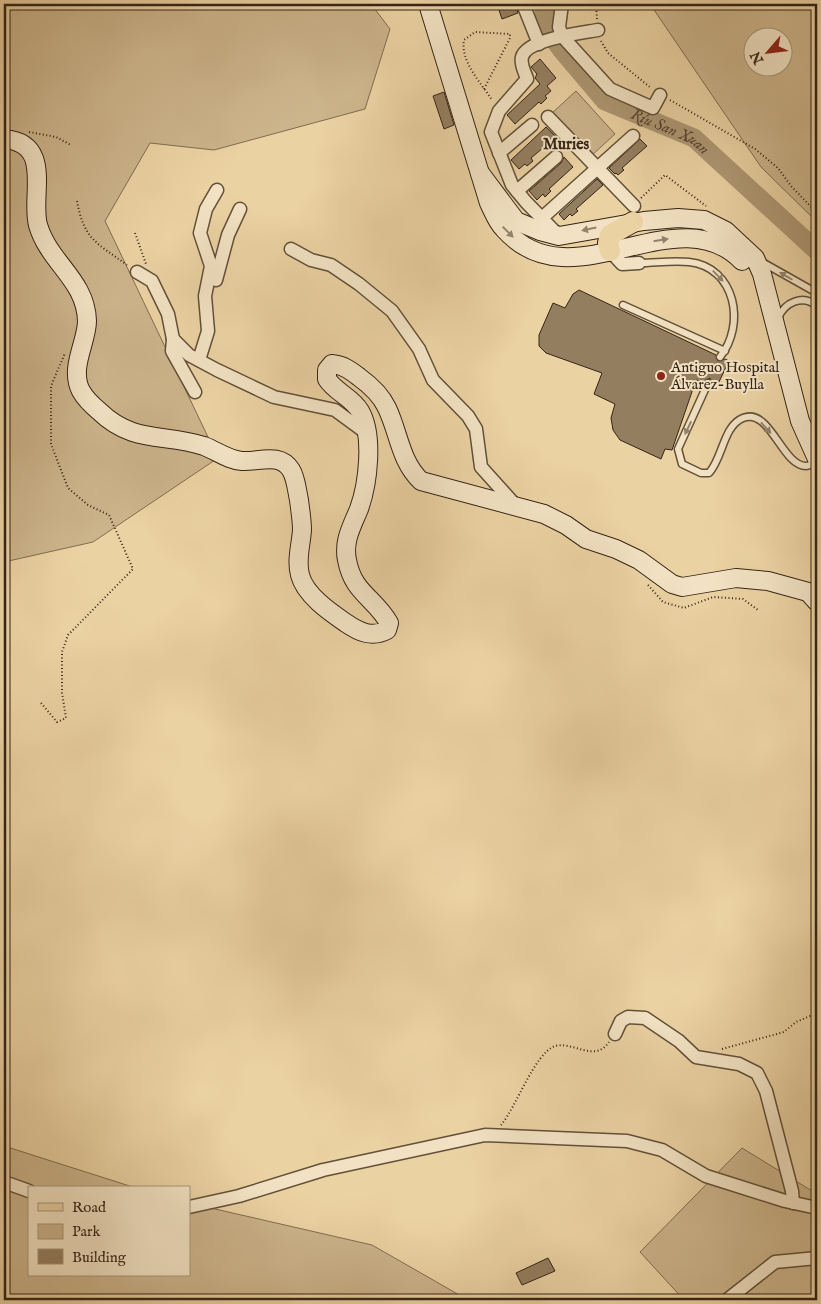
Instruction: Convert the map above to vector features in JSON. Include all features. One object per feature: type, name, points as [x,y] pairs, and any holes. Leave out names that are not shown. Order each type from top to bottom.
[{"type":"main road","points":[[610,251],[608,243],[610,235],[633,214]]},
{"type":"street","points":[[428,4],[489,203],[503,228],[520,244],[543,255],[587,257],[664,239],[713,241],[731,250],[764,283]]},
{"type":"street","points":[[523,4],[550,40],[610,89],[653,108],[660,95]]},
{"type":"street","points":[[550,40],[559,27],[562,4]]},
{"type":"street","points":[[587,257],[570,249],[512,185],[491,132],[499,110],[527,79],[521,64],[523,54],[550,40],[598,30]]},
{"type":"street","points":[[548,118],[596,169],[633,214]]},
{"type":"street","points":[[499,153],[532,125]]},
{"type":"street","points":[[543,217],[633,136]]},
{"type":"street","points":[[7,139],[22,143],[31,154],[39,174],[38,224],[53,257],[77,285],[83,300],[87,322],[79,349],[77,375],[81,391],[110,422],[131,433],[204,446],[223,456],[242,461],[269,458],[282,462],[291,470],[300,507],[302,529],[298,560],[300,575],[305,587],[320,602],[352,627],[368,635],[380,634],[388,630],[389,623],[380,610],[357,588],[345,551],[347,540],[360,507],[369,466],[365,432],[360,412],[327,379],[327,370],[332,364],[341,365],[348,369],[377,393],[387,407],[404,458],[412,473],[421,481],[544,514],[566,524],[586,540],[616,549],[639,560],[672,584],[682,587],[736,578],[768,581],[808,592],[817,602]]},
{"type":"street","points":[[517,191],[556,157]]},
{"type":"street","points":[[480,173],[516,221],[540,231],[560,236],[633,214],[704,220],[726,231],[754,258],[764,283],[800,421],[817,460]]},
{"type":"street","points":[[199,360],[208,332],[205,296],[212,266],[200,233],[206,209],[217,190]]},
{"type":"street","points":[[206,311],[228,235],[240,209]]},
{"type":"street","points":[[543,255],[560,236]]},
{"type":"street","points":[[291,248],[311,260],[331,265],[359,284],[392,311],[419,349],[433,380],[468,416],[476,429],[481,467],[517,507]]},
{"type":"street","points":[[610,251],[622,264],[639,263]]},
{"type":"street","points":[[137,272],[152,280],[168,314],[173,340],[172,351],[195,392]]},
{"type":"street","points":[[173,340],[189,355],[274,397],[335,410],[365,432]]},
{"type":"street","points":[[615,1034],[621,1022],[628,1017],[645,1018],[679,1041],[696,1057],[739,1064],[757,1073],[766,1091],[792,1191],[792,1203]]},
{"type":"street","points":[[190,1208],[239,1196],[323,1170],[485,1135],[627,1141],[662,1150],[706,1176],[792,1203],[817,1208]]},
{"type":"street","points":[[4,1182],[28,1191]]},
{"type":"street","points":[[727,1300],[775,1262],[817,1258]]},
{"type":"lane","points":[[754,258],[817,293]]},
{"type":"lane","points":[[639,263],[689,262],[710,268],[719,275],[727,286],[736,308],[729,344],[720,357]]},
{"type":"lane","points":[[776,324],[780,313],[791,303],[800,300],[810,300],[817,306]]},
{"type":"lane","points":[[623,305],[725,351]]},
{"type":"lane","points":[[708,383],[678,449],[682,464],[701,473],[709,473],[720,456],[730,429],[736,421],[744,417],[759,420],[794,462],[806,466],[817,460]]},
{"type":"path","points":[[596,4],[598,36],[608,54],[660,95],[756,149],[778,168],[791,186],[817,213]]},
{"type":"path","points":[[484,89],[510,38],[510,34],[475,32],[464,40],[463,45],[469,66],[484,89],[499,110]]},
{"type":"path","points":[[7,139],[23,130],[56,137],[71,145]]},
{"type":"path","points":[[77,201],[81,222],[89,237],[137,272]]},
{"type":"path","points":[[134,233],[152,280]]},
{"type":"path","points":[[41,703],[57,722],[66,718],[62,693],[62,652],[68,635],[133,569],[109,515],[88,505],[68,488],[51,444],[51,386],[63,354],[79,349]]},
{"type":"path","points":[[722,1049],[784,1032],[796,1022],[817,1013]]},
{"type":"path","points":[[485,1135],[502,1124],[510,1113],[543,1053],[556,1046],[571,1047],[585,1052],[594,1051],[607,1046],[615,1034]]},
{"type":"green space","points":[[4,4],[371,4],[390,29],[365,109],[214,150],[150,143],[105,221],[218,458],[93,542],[4,562]]},
{"type":"green space","points":[[650,4],[817,4],[817,222],[761,167]]},
{"type":"green space","points":[[576,91],[615,134],[590,157],[551,114]]},
{"type":"green space","points":[[4,1146],[130,1186],[28,1186],[28,1276],[190,1276],[190,1203],[372,1245],[468,1300],[4,1300]]},
{"type":"green space","points":[[742,1148],[817,1194],[817,1300],[684,1300],[640,1252]]},
{"type":"building","points":[[497,4],[515,4],[518,13],[502,19]]},
{"type":"building","points":[[540,59],[556,78],[547,86],[551,91],[545,96],[547,98],[541,104],[539,102],[515,124],[507,115],[540,84],[535,78],[537,74],[531,67]]},
{"type":"building","points":[[444,92],[454,125],[444,129],[433,96]]},
{"type":"building","points":[[546,127],[556,137],[531,158],[533,161],[519,169],[511,160]]},
{"type":"building","points":[[640,139],[647,146],[622,168],[624,170],[618,175],[615,174],[609,168]]},
{"type":"building","points":[[564,157],[573,167],[549,189],[551,191],[545,197],[543,194],[537,200],[529,191],[561,163]]},
{"type":"building","points":[[597,179],[603,185],[576,209],[578,211],[572,216],[570,214],[564,220],[559,214]]},
{"type":"building","name":"Antiguo Hospital Álvarez-Buylla","points":[[579,290],[716,355],[718,361],[725,359],[729,361],[717,386],[713,385],[710,378],[703,382],[696,380],[672,450],[665,449],[661,459],[620,440],[613,430],[611,418],[615,404],[594,394],[602,373],[546,353],[539,346],[539,335],[553,303],[565,308],[573,294]]},
{"type":"building","points":[[548,1258],[555,1271],[522,1285],[516,1273]]},
{"type":"waterway","name":"Ríu San Xuan","points":[[545,4],[543,23],[561,49],[605,101],[694,138],[817,251]]},
{"type":"place","name":"Antiguo Hospital Álvarez-Buylla","points":[[661,376]]},
{"type":"district","name":"Muries","points":[[566,143]]}]
